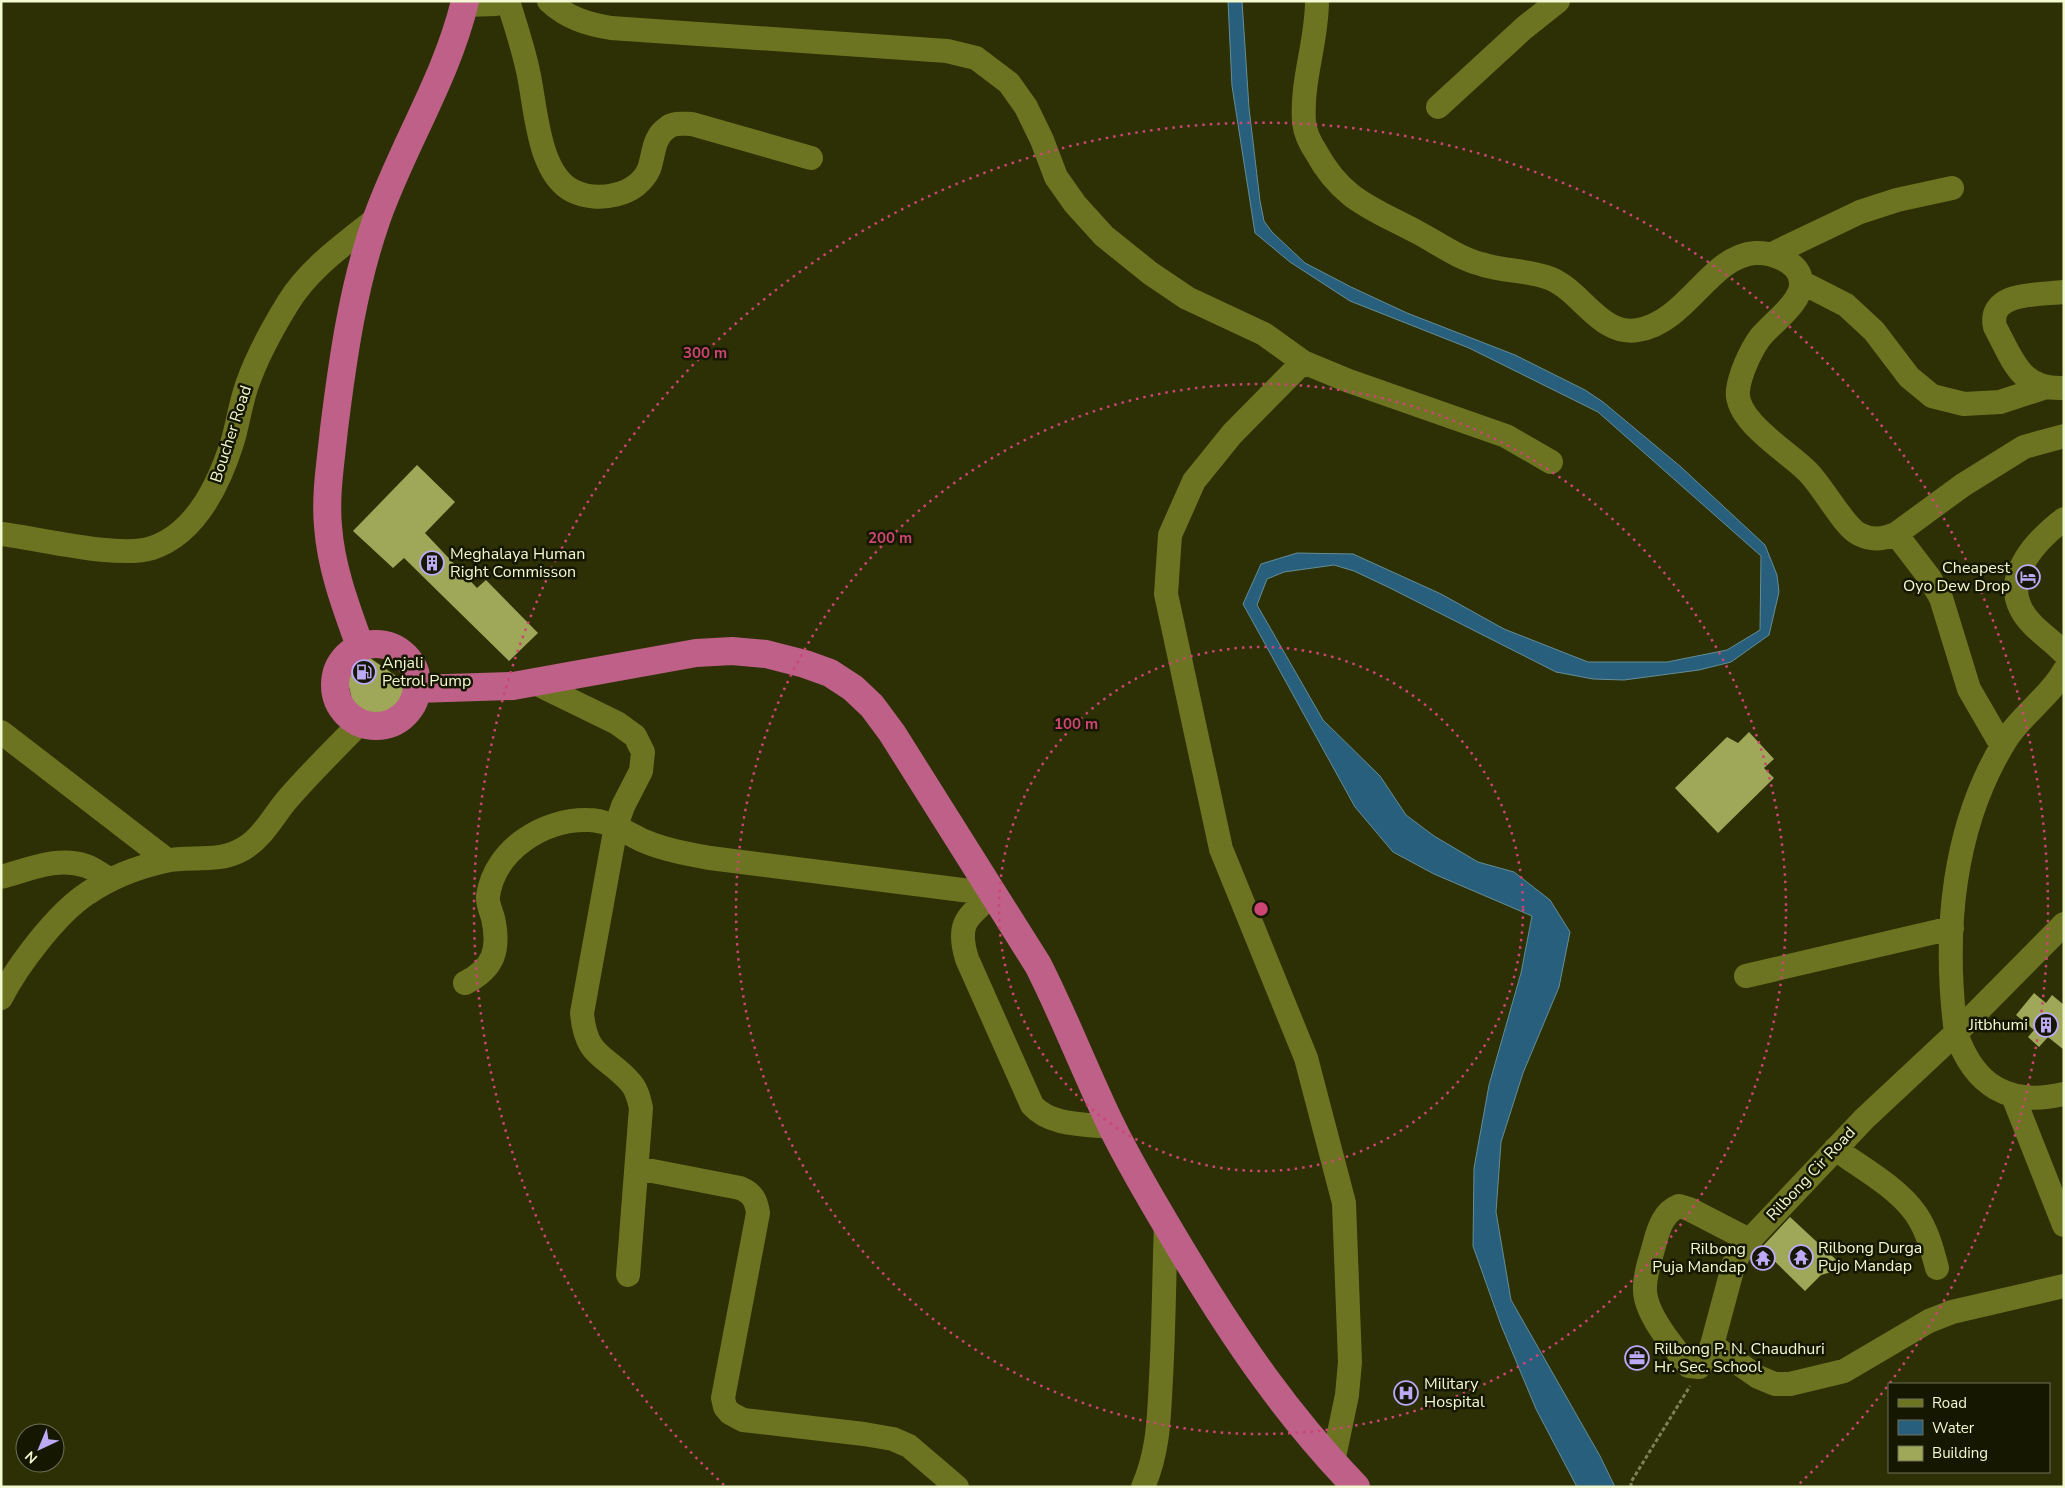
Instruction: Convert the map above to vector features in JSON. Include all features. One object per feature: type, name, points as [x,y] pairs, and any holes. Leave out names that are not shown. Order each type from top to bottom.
[{"type":"highway","points":[[360,646],[333,562],[328,525],[330,468],[347,332],[359,279],[378,217],[433,90],[465,3]]},
{"type":"highway","points":[[372,644],[396,648],[405,656],[417,677],[418,689],[414,702],[407,713],[397,721],[385,726],[372,727],[359,724],[341,708],[336,697],[334,685],[341,662],[360,646],[372,644]]},
{"type":"highway","points":[[418,689],[471,689],[533,682],[696,652],[766,654],[805,664],[830,673],[853,688],[872,706],[892,733],[1038,965],[1112,1127],[1166,1224],[1246,1354],[1276,1395],[1332,1462],[1356,1487]]},
{"type":"street","points":[[465,3],[496,4],[508,1],[528,70],[542,144],[550,166],[558,180],[573,191],[590,196],[610,196],[625,192],[638,184],[651,159],[658,138],[667,128],[678,123],[692,124],[811,158]]},
{"type":"street","points":[[549,1],[559,10],[585,24],[611,28],[947,50],[976,58],[1009,84],[1026,107],[1042,140],[1056,177],[1075,204],[1104,236],[1150,273],[1187,298],[1264,334],[1303,362],[1348,381],[1506,436],[1552,462]]},
{"type":"street","points":[[1317,1],[1305,88],[1304,126],[1311,144],[1325,168],[1347,194],[1364,206],[1467,260],[1513,272],[1545,276],[1560,283],[1610,326],[1624,332],[1640,330],[1663,321],[1687,303],[1726,264],[1737,257],[1754,253],[1772,254],[1860,212],[1897,200],[1952,188]]},
{"type":"street","points":[[1438,107],[1524,28],[1558,1]]},
{"type":"street","name":"Boucher Road","points":[[1,534],[71,545],[126,550],[150,548],[173,538],[208,500],[232,440],[246,385],[259,356],[289,301],[322,262],[378,217]]},
{"type":"street","points":[[1772,254],[1798,271],[1802,282],[1796,300],[1758,341],[1743,371],[1738,390],[1738,403],[1744,414],[1756,427],[1810,473],[1856,533],[1869,538],[1883,539],[1896,534],[1963,486],[2024,447],[2064,436]]},
{"type":"street","points":[[1802,282],[1846,305],[1874,331],[1909,377],[1932,396],[1964,404],[1991,402],[2053,388]]},
{"type":"street","points":[[2053,388],[2024,376],[1995,327],[1994,313],[1998,306],[2011,298],[2064,292]]},
{"type":"street","points":[[1303,362],[1232,434],[1194,481],[1170,535],[1166,594],[1221,849],[1306,1058],[1328,1133],[1344,1203],[1350,1362],[1347,1396],[1332,1462]]},
{"type":"street","points":[[2064,520],[2026,556],[2018,572],[2016,586],[2021,609],[2036,629],[2052,640],[2064,653]]},
{"type":"street","points":[[1896,534],[1929,577],[1941,598],[1969,689],[2002,746]]},
{"type":"street","points":[[2064,671],[2023,718],[2002,746],[1980,787],[1968,821],[1959,866],[1952,928],[1951,975],[1956,1033],[1974,1071],[1997,1091],[2013,1096],[2064,1094]]},
{"type":"street","points":[[533,682],[617,722],[634,736],[643,752],[641,771],[623,806],[616,826],[582,1013],[584,1030],[592,1048],[630,1083],[637,1094],[642,1108],[628,1275]]},
{"type":"street","points":[[1,998],[16,971],[50,929],[86,894],[110,880],[167,860],[205,860],[242,849],[259,836],[286,801],[359,724]]},
{"type":"street","points":[[1,732],[167,860]]},
{"type":"street","points":[[465,983],[480,975],[492,959],[497,942],[488,898],[492,881],[507,855],[536,831],[561,822],[590,820],[616,826],[644,841],[673,851],[710,858],[994,894]]},
{"type":"street","points":[[1,877],[51,863],[70,862],[88,867],[110,880]]},
{"type":"street","points":[[994,894],[965,920],[962,929],[962,942],[1032,1104],[1040,1114],[1049,1119],[1112,1127]]},
{"type":"street","name":"Rilbong Cir Road","points":[[1699,1367],[1706,1359],[1712,1345],[1734,1263],[1738,1254],[1749,1240],[1836,1148],[1956,1033],[2064,924]]},
{"type":"street","points":[[1746,976],[1952,928]]},
{"type":"street","points":[[2013,1096],[2064,1225]]},
{"type":"street","points":[[1836,1148],[1879,1180],[1916,1213],[1926,1232],[1937,1268]]},
{"type":"street","points":[[637,1168],[740,1188],[748,1191],[756,1202],[758,1213],[723,1398],[725,1407],[730,1414],[754,1423],[864,1434],[893,1439],[909,1446],[957,1487]]},
{"type":"street","points":[[1699,1367],[1689,1366],[1680,1356],[1668,1340],[1646,1302],[1646,1276],[1658,1230],[1666,1214],[1679,1206],[1689,1209],[1749,1240]]},
{"type":"street","points":[[1144,1487],[1152,1465],[1157,1442],[1166,1224]]},
{"type":"street","points":[[1712,1345],[1758,1377],[1775,1384],[1790,1384],[1844,1371],[1929,1321],[1952,1312],[2064,1286]]},
{"type":"path","points":[[1631,1487],[1631,1482],[1694,1380],[1699,1367]]},
{"type":"water","points":[[1228,1],[1242,1],[1249,108],[1260,201],[1264,221],[1272,232],[1305,263],[1351,287],[1407,313],[1515,355],[1585,390],[1603,402],[1681,467],[1765,545],[1777,575],[1779,592],[1769,635],[1731,662],[1699,670],[1624,680],[1593,679],[1556,672],[1390,588],[1354,571],[1334,565],[1284,572],[1267,579],[1257,605],[1323,720],[1380,776],[1406,815],[1434,836],[1478,862],[1514,872],[1550,900],[1570,932],[1559,987],[1523,1073],[1501,1142],[1496,1212],[1511,1300],[1600,1456],[1615,1487],[1577,1487],[1536,1409],[1501,1325],[1473,1246],[1474,1168],[1489,1085],[1521,973],[1532,916],[1434,874],[1393,852],[1355,807],[1243,604],[1261,564],[1297,553],[1353,554],[1441,594],[1504,629],[1588,662],[1667,662],[1727,650],[1760,630],[1761,556],[1598,412],[1469,348],[1350,301],[1290,262],[1255,233],[1232,86]]},
{"type":"building","name":"Meghalaya Human Right Commisson","points":[[417,465],[455,502],[425,533],[477,588],[486,580],[538,633],[509,661],[404,558],[393,568],[353,531]]},
{"type":"building","points":[[349,657],[358,661],[370,658],[399,678],[403,684],[404,697],[408,704],[395,715],[377,721],[372,721],[369,715],[363,711],[355,711],[349,687],[347,664]]},
{"type":"building","points":[[1749,732],[1774,759],[1764,768],[1774,778],[1718,833],[1675,788],[1727,737],[1738,743]]},
{"type":"building","name":"Jitbhumi","points":[[2034,993],[2046,1003],[2052,995],[2064,1005],[2064,1050],[2048,1037],[2039,1047],[2028,1037],[2034,1030],[2016,1015]]},
{"type":"building","name":"Rilbong Durga Pujo Mandap","points":[[1790,1217],[1845,1268],[1821,1275],[1805,1291],[1761,1248]]},
{"type":"place","name":"Meghalaya Human Right Commisson","points":[[432,563]]},
{"type":"place","name":"Cheapest Oyo Dew Drop","points":[[2028,577]]},
{"type":"place","name":"Anjali Petrol Pump","points":[[364,672]]},
{"type":"place","name":"Jitbhumi","points":[[2046,1025]]},
{"type":"place","name":"Rilbong Durga Pujo Mandap","points":[[1801,1257]]},
{"type":"place","name":"Rilbong Puja Mandap","points":[[1763,1258]]},
{"type":"place","name":"Rilbong P. N. Chaudhuri Hr. Sec. School","points":[[1637,1358]]},
{"type":"place","name":"Military Hospital","points":[[1406,1393]]}]
